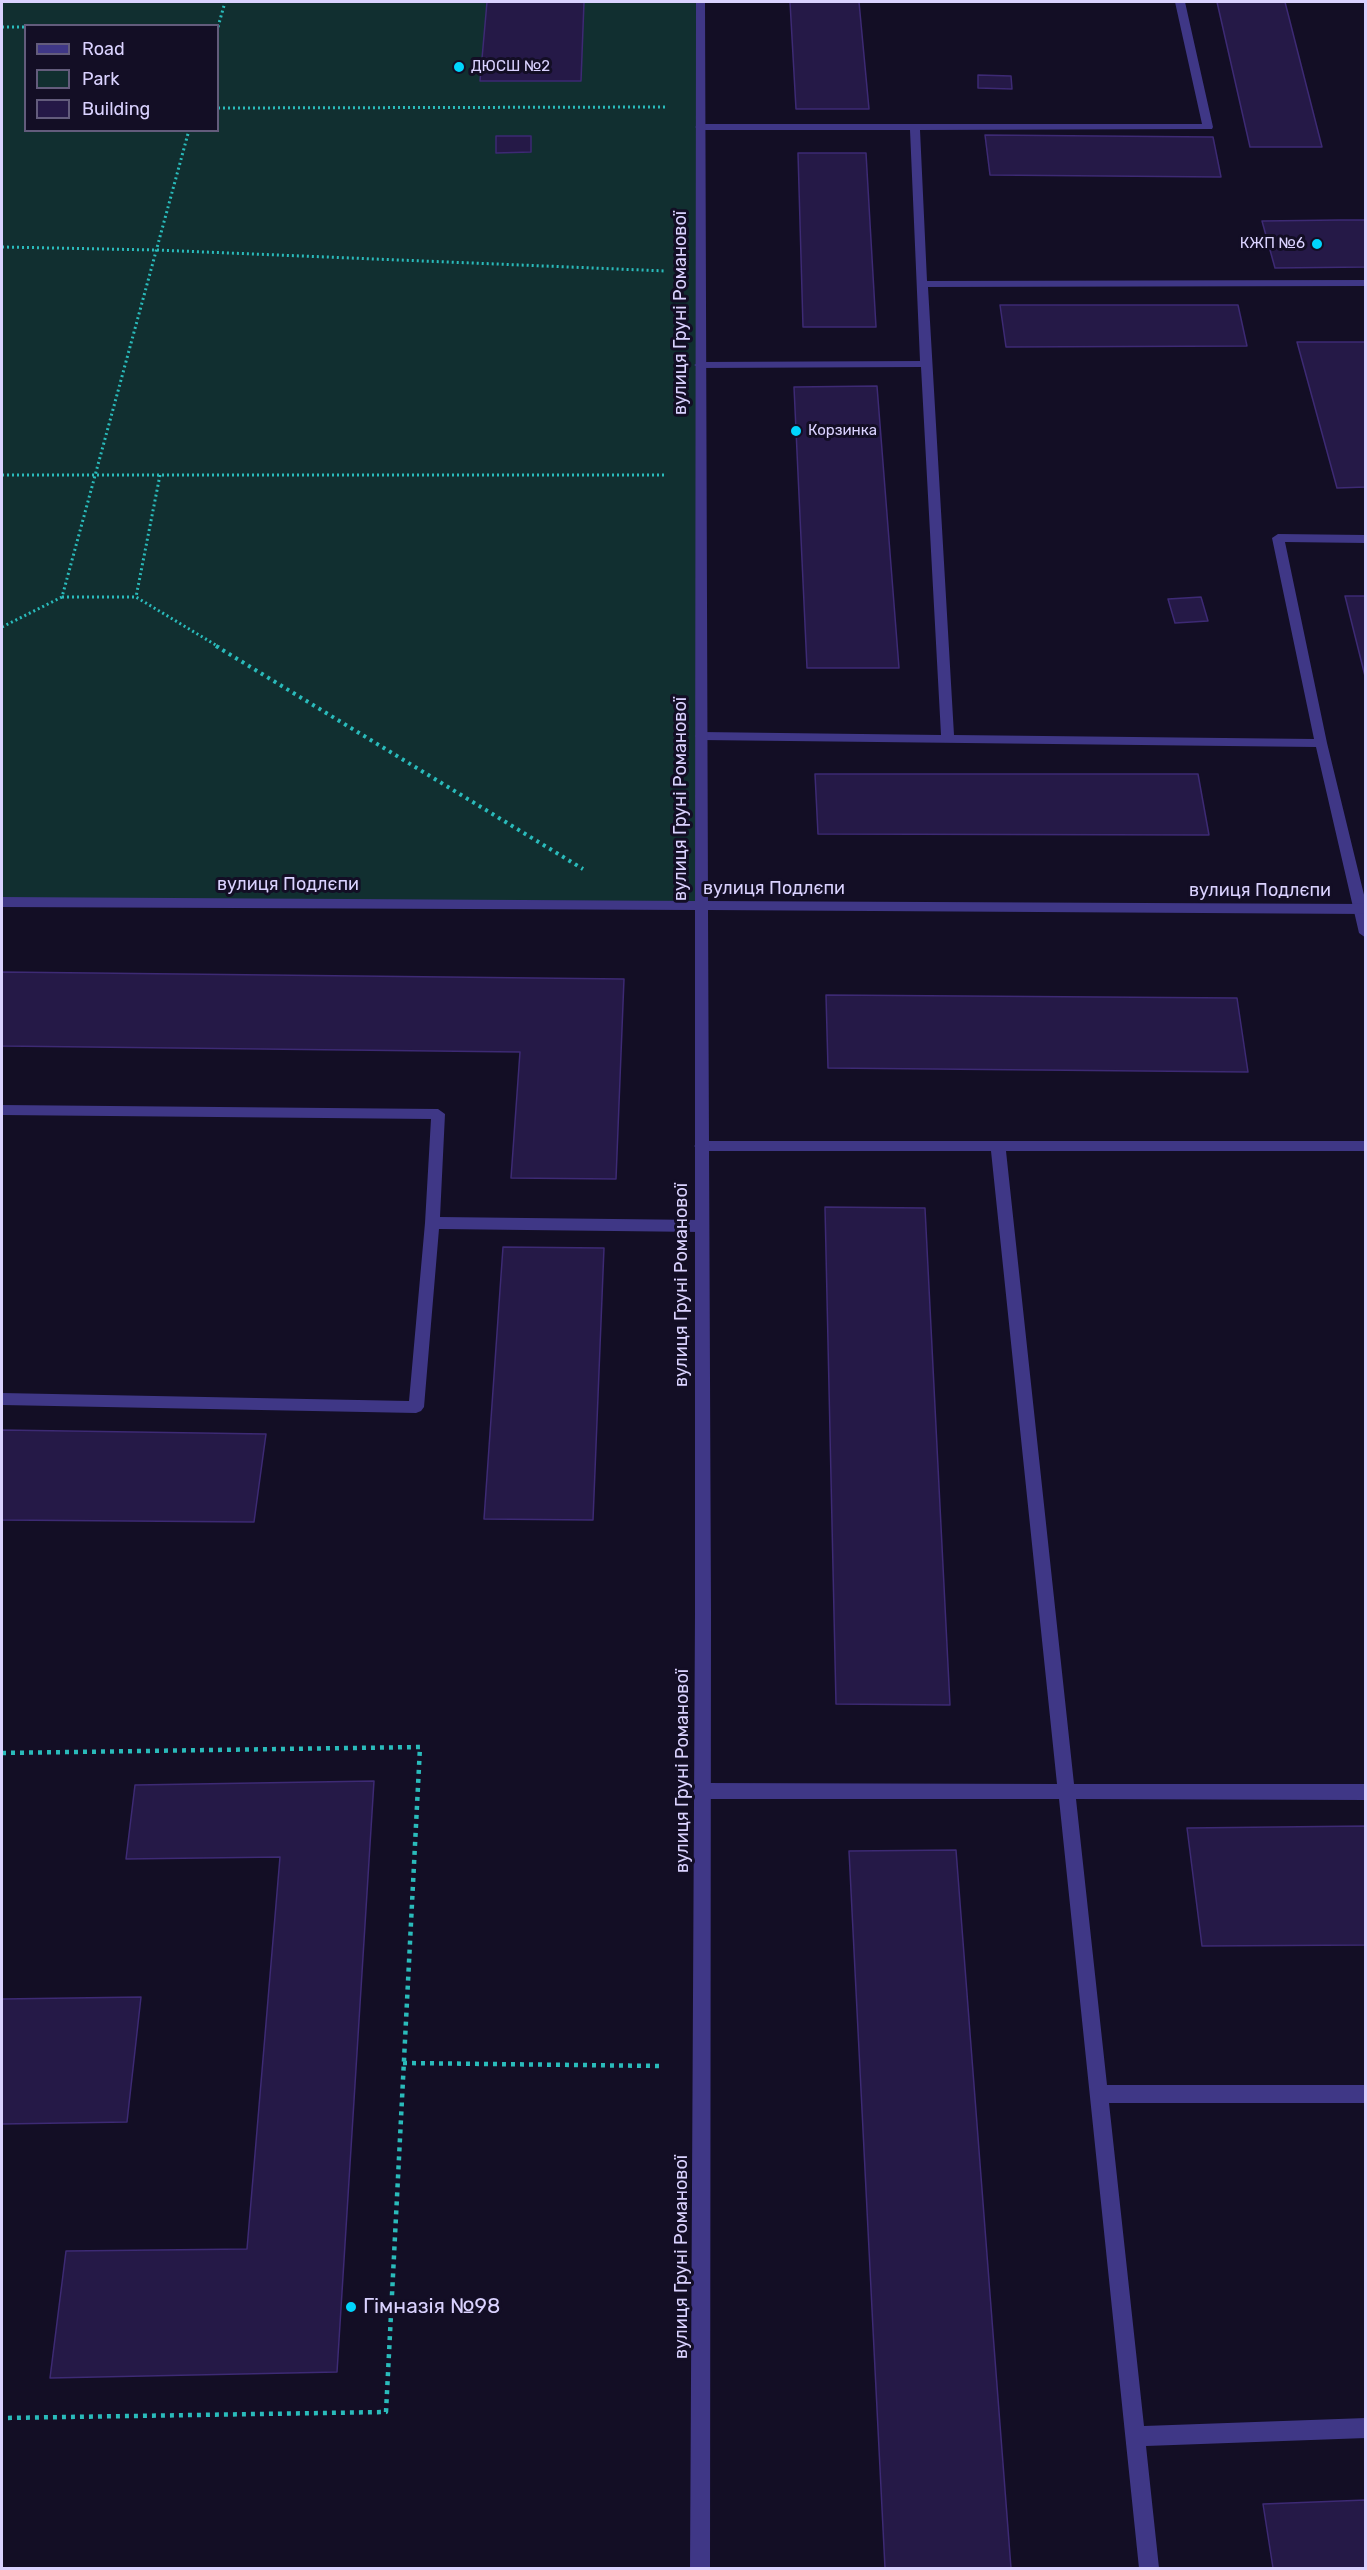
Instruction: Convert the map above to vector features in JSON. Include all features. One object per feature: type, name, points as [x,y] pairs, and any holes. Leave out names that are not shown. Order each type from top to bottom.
[{"type":"street","name":"вулиця Груні Романової","points":[[700,2],[703,2066],[700,2568]]},
{"type":"street","points":[[700,127],[1208,127],[1180,2]]},
{"type":"street","points":[[915,127],[948,738]]},
{"type":"street","points":[[923,284],[1365,283]]},
{"type":"street","points":[[700,365],[926,363]]},
{"type":"street","points":[[1365,538],[1278,538],[1321,742],[1363,909],[1365,933]]},
{"type":"street","points":[[701,736],[1321,742]]},
{"type":"street","name":"вулиця Подлєпи","points":[[2,902],[1363,909]]},
{"type":"street","points":[[2,1110],[438,1114],[432,1222],[416,1407],[2,1399]]},
{"type":"street","points":[[701,1146],[1365,1146]]},
{"type":"street","points":[[998,1147],[1149,2568]]},
{"type":"street","points":[[432,1222],[701,1227]]},
{"type":"street","points":[[702,1791],[1365,1792]]},
{"type":"street","points":[[1098,2094],[1365,2094]]},
{"type":"street","points":[[1134,2436],[1365,2428]]},
{"type":"path","points":[[219,24],[225,2]]},
{"type":"path","points":[[2,27],[24,27]]},
{"type":"path","points":[[219,108],[700,107]]},
{"type":"path","points":[[62,597],[188,132]]},
{"type":"path","points":[[2,247],[156,250],[700,272]]},
{"type":"path","points":[[136,597],[160,475]]},
{"type":"path","points":[[2,476],[700,475]]},
{"type":"path","points":[[2,627],[62,597],[136,597],[644,906]]},
{"type":"path","points":[[2,1753],[420,1747],[386,2412],[2,2418]]},
{"type":"path","points":[[403,2063],[703,2066]]},
{"type":"green space","points":[[2,2],[700,2],[701,907],[2,902]]},
{"type":"building","points":[[487,2],[584,2],[581,81],[480,81]]},
{"type":"building","points":[[790,2],[859,2],[869,109],[796,109]]},
{"type":"building","points":[[1217,2],[1285,2],[1322,147],[1250,147]]},
{"type":"building","points":[[978,75],[1011,76],[1012,89],[978,88]]},
{"type":"building","points":[[985,135],[1213,137],[1221,177],[990,175]]},
{"type":"building","points":[[496,136],[531,136],[531,152],[496,153]]},
{"type":"building","points":[[798,153],[866,153],[876,327],[803,327]]},
{"type":"building","name":"КЖП №6","points":[[1366,220],[1366,267],[1275,268],[1262,221]]},
{"type":"building","points":[[1000,305],[1238,305],[1247,346],[1006,347]]},
{"type":"building","points":[[1297,342],[1366,342],[1366,487],[1337,488]]},
{"type":"building","points":[[877,386],[899,668],[807,668],[794,387]]},
{"type":"building","points":[[1345,596],[1366,596],[1366,680]]},
{"type":"building","points":[[1201,597],[1208,621],[1175,623],[1168,599]]},
{"type":"building","points":[[815,774],[1198,774],[1209,835],[818,834]]},
{"type":"building","points":[[2,972],[624,979],[616,1179],[511,1178],[520,1052],[2,1046]]},
{"type":"building","points":[[826,995],[1237,998],[1248,1072],[828,1068]]},
{"type":"building","points":[[825,1207],[925,1208],[950,1705],[836,1704]]},
{"type":"building","points":[[503,1247],[604,1248],[593,1520],[484,1519]]},
{"type":"building","points":[[2,1430],[266,1434],[254,1522],[2,1520]]},
{"type":"building","points":[[374,1781],[337,2372],[50,2378],[66,2251],[247,2249],[280,1857],[126,1859],[135,1785]]},
{"type":"building","points":[[1366,1826],[1366,1945],[1202,1946],[1187,1828]]},
{"type":"building","points":[[956,1850],[1011,2568],[885,2568],[849,1851]]},
{"type":"building","points":[[141,1997],[127,2122],[2,2124],[2,1999]]},
{"type":"building","points":[[1366,2500],[1366,2568],[1273,2568],[1263,2504]]},
{"type":"place","name":"ДЮСШ №2","points":[[459,67]]},
{"type":"place","name":"КЖП №6","points":[[1317,244]]},
{"type":"place","name":"Корзинка","points":[[796,431]]},
{"type":"place","name":"Гімназія №98","points":[[351,2307]]}]
